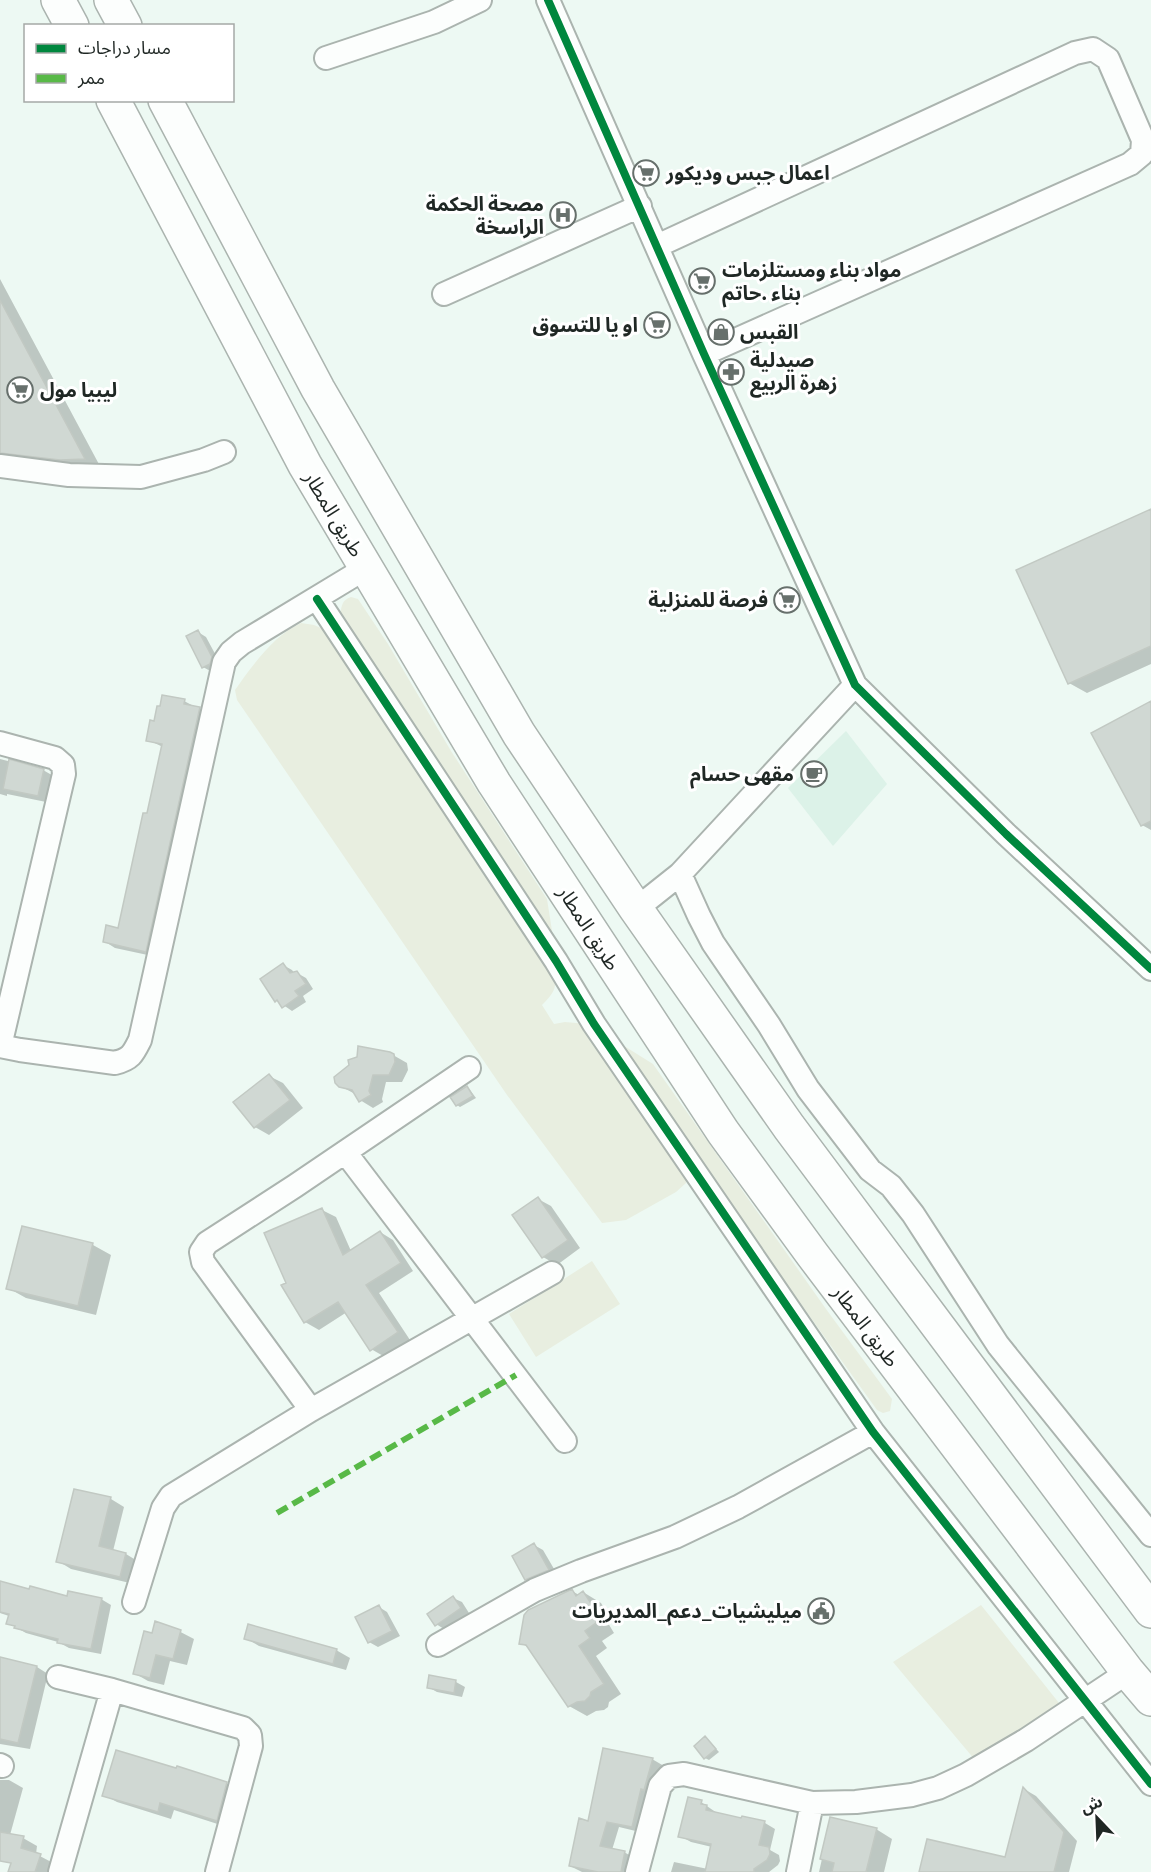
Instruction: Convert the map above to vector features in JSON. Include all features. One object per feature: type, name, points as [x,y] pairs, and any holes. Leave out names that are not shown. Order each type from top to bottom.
[{"type":"highway","points":[[58,0],[71,24]]},
{"type":"highway","name":"طريق المطار","points":[[113,102],[299,455],[495,783],[723,1132],[819,1264],[1151,1700]]},
{"type":"highway","points":[[166,102],[318,388],[519,734],[636,909],[789,1127],[1151,1611]]},
{"type":"street","points":[[326,58],[434,22],[480,0]]},
{"type":"street","points":[[548,0],[704,354],[855,685],[1006,834],[1151,969]]},
{"type":"street","points":[[657,246],[1075,53],[1093,49],[1108,59],[1130,109],[1143,140],[1142,154],[1130,164],[704,354]]},
{"type":"street","points":[[444,294],[640,206]]},
{"type":"street","points":[[0,466],[69,475],[141,477],[204,460],[224,452]]},
{"type":"street","points":[[0,743],[55,758],[63,765],[64,774],[0,1046],[115,1063],[126,1060],[134,1053],[140,1040],[224,662],[242,643],[366,568]]},
{"type":"street","points":[[317,599],[556,961],[594,1024],[873,1432],[1151,1784]]},
{"type":"street","points":[[636,909],[680,874],[855,685]]},
{"type":"street","points":[[680,874],[714,943],[769,1025],[808,1089],[870,1170],[891,1186],[913,1214],[998,1345],[1151,1535]]},
{"type":"street","points":[[311,1410],[203,1262],[201,1252],[207,1243],[469,1068]]},
{"type":"street","points":[[345,1152],[565,1441]]},
{"type":"street","points":[[134,1602],[163,1508],[171,1496],[311,1410],[552,1273]]},
{"type":"street","points":[[438,1645],[535,1590],[580,1571],[675,1537],[738,1507],[873,1432]]},
{"type":"street","points":[[638,1872],[660,1786],[669,1776],[684,1774],[812,1803],[856,1802],[912,1795],[938,1788],[966,1775],[1026,1740],[1128,1672]]},
{"type":"street","points":[[58,1677],[112,1690],[243,1728],[250,1735],[251,1746],[217,1872]]},
{"type":"street","points":[[60,1872],[112,1690]]},
{"type":"street","points":[[798,1872],[812,1803]]},
{"type":"shaded area","points":[[351,597],[358,599],[388,644],[451,751],[547,899],[553,937],[340,614],[344,601]]},
{"type":"shaded area","points":[[301,623],[314,625],[332,633],[555,975],[553,992],[542,1005],[554,1024],[565,1022],[587,1024],[686,1177],[686,1183],[676,1192],[626,1220],[602,1223],[507,1095],[237,700],[235,690],[256,662],[282,635]]},
{"type":"shaded area","points":[[846,731],[887,784],[833,846],[788,788]]},
{"type":"shaded area","points":[[621,1044],[653,1064],[892,1399],[890,1411],[883,1413],[877,1410],[716,1186]]},
{"type":"shaded area","points":[[592,1261],[620,1304],[536,1357],[509,1314]]},
{"type":"shaded area","points":[[981,1605],[1059,1703],[975,1760],[893,1662]]},
{"type":"building","points":[[0,300],[85,459],[60,460],[0,453]]},
{"type":"building","points":[[1151,509],[1151,646],[1068,684],[1016,570]]},
{"type":"building","points":[[198,630],[212,657],[210,664],[202,668],[186,636]]},
{"type":"building","points":[[162,695],[185,699],[184,704],[200,707],[146,952],[103,942],[106,925],[118,928],[143,813],[147,813],[162,744],[146,741],[150,720],[154,721]]},
{"type":"building","points":[[1151,701],[1151,821],[1141,826],[1091,733]]},
{"type":"building","points":[[9,759],[44,769],[38,796],[3,789]]},
{"type":"building","points":[[283,963],[290,973],[297,971],[306,984],[295,991],[299,996],[282,1008],[277,1000],[275,1002],[260,979]]},
{"type":"building","points":[[358,1046],[390,1052],[394,1054],[395,1062],[389,1075],[373,1075],[369,1091],[371,1095],[359,1102],[352,1090],[339,1087],[335,1083],[334,1077],[349,1065],[348,1060],[357,1057]]},
{"type":"building","points":[[269,1074],[290,1100],[254,1128],[233,1102]]},
{"type":"building","points":[[467,1086],[473,1096],[456,1106],[450,1097]]},
{"type":"building","points":[[538,1197],[568,1240],[542,1258],[512,1215]]},
{"type":"building","points":[[322,1208],[343,1255],[380,1231],[401,1263],[366,1285],[398,1332],[370,1351],[338,1302],[304,1323],[281,1285],[286,1283],[264,1233]]},
{"type":"building","points":[[22,1226],[93,1243],[78,1306],[6,1289]]},
{"type":"building","points":[[74,1489],[111,1497],[99,1546],[126,1553],[120,1577],[56,1562]]},
{"type":"building","points":[[534,1543],[549,1570],[525,1580],[512,1556]]},
{"type":"building","points":[[0,1581],[67,1596],[68,1591],[102,1598],[91,1649],[57,1643],[58,1639],[6,1624],[9,1614],[0,1612]]},
{"type":"building","points":[[572,1589],[576,1596],[583,1591],[592,1605],[588,1608],[597,1622],[585,1631],[590,1638],[579,1646],[604,1684],[591,1692],[585,1701],[568,1707],[526,1645],[519,1644],[524,1615],[528,1610]]},
{"type":"building","points":[[453,1596],[461,1608],[435,1626],[427,1614]]},
{"type":"building","points":[[379,1605],[392,1631],[368,1643],[355,1617]]},
{"type":"building","points":[[155,1621],[181,1630],[173,1659],[156,1655],[150,1678],[133,1674],[144,1631],[152,1633]]},
{"type":"building","points":[[248,1624],[337,1649],[333,1664],[244,1639]]},
{"type":"building","points":[[0,1657],[37,1666],[18,1743],[0,1739]]},
{"type":"building","points":[[429,1675],[456,1680],[454,1693],[427,1688]]},
{"type":"building","points":[[705,1736],[716,1749],[704,1759],[694,1746]]},
{"type":"building","points":[[603,1748],[653,1758],[644,1790],[641,1789],[632,1827],[607,1822],[600,1846],[625,1851],[621,1872],[598,1872],[569,1866],[579,1818],[588,1821]]},
{"type":"building","points":[[116,1750],[227,1782],[217,1821],[160,1803],[158,1812],[102,1796]]},
{"type":"building","points":[[1023,1787],[1064,1832],[1054,1872],[919,1872],[927,1839],[1005,1857]]},
{"type":"building","points":[[688,1797],[702,1800],[701,1804],[707,1805],[706,1810],[765,1821],[759,1845],[769,1847],[770,1854],[767,1860],[754,1869],[754,1872],[705,1872],[711,1844],[678,1837]]},
{"type":"building","points":[[830,1817],[877,1828],[866,1872],[832,1872],[834,1863],[820,1859]]},
{"type":"building","points":[[0,1832],[24,1836],[21,1848],[41,1854],[35,1872],[8,1872],[11,1863],[0,1861]]},
{"type":"marked path","points":[[277,1513],[516,1375]]},
{"type":"cycle path","points":[[548,0],[704,354],[855,685],[1006,834],[1151,969]]},
{"type":"cycle path","points":[[317,599],[556,961],[594,1024],[873,1432],[1151,1784]]},
{"type":"place","name":"اعمال جبس وديكور","points":[[646,173]]},
{"type":"place","name":"مصحة الحكمة الراسخة","points":[[563,215]]},
{"type":"place","name":"مواد بناء ومستلزمات بناء .حاتم","points":[[702,281]]},
{"type":"place","name":"او يا للتسوق","points":[[657,325]]},
{"type":"place","name":"القبس","points":[[721,332]]},
{"type":"place","name":"صيدلية زهرة الربيع","points":[[731,372]]},
{"type":"place","name":"ليبيا مول","points":[[20,390]]},
{"type":"place","name":"فرصة للمنزلية","points":[[787,600]]},
{"type":"place","name":"مقهى حسام","points":[[814,774]]},
{"type":"place","name":"ميليشيات_دعم_المديريات","points":[[821,1611]]}]
